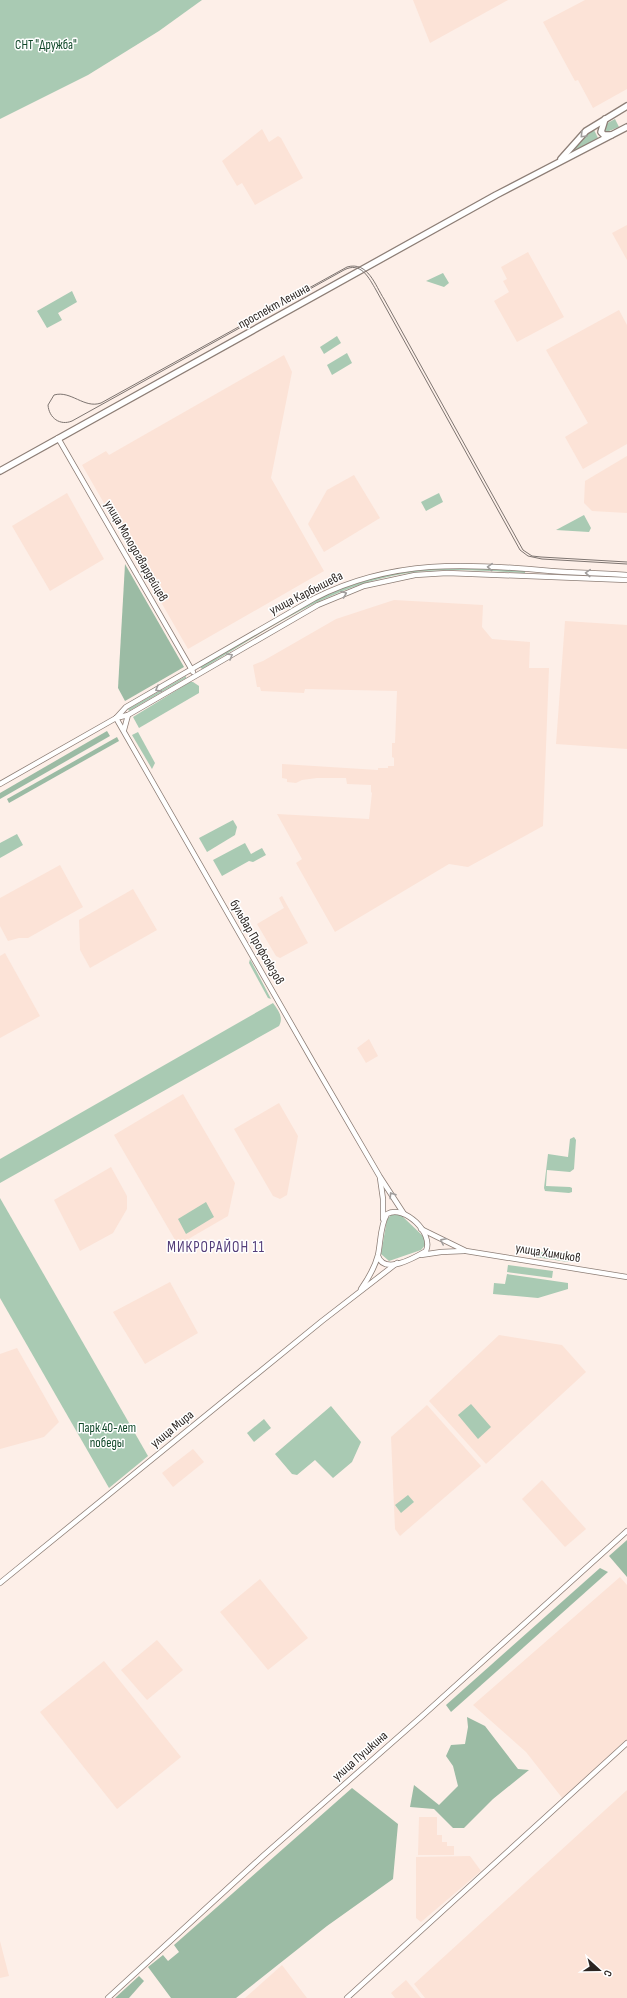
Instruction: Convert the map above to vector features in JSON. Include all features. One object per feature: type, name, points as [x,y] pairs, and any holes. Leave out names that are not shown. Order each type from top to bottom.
[{"type":"main road","name":"проспект Ленина","points":[[560,161],[586,131],[627,106]]},
{"type":"main road","points":[[605,119],[601,132],[604,135],[612,135]]},
{"type":"main road","name":"проспект Ленина","points":[[0,471],[560,161],[627,127]]},
{"type":"street","name":"улица Молодогвардейцев","points":[[58,438],[196,675]]},
{"type":"street","name":"улица Карбышева","points":[[116,718],[126,707],[338,586],[386,572],[448,565],[627,575]]},
{"type":"street","name":"улица Карбышева","points":[[0,784],[116,718],[128,715],[318,605],[364,586],[415,575],[447,573],[627,580]]},
{"type":"street","points":[[124,730],[128,715]]},
{"type":"street","name":"бульвар Профсоюзов","points":[[116,718],[380,1177],[404,1214]]},
{"type":"street","name":"бульвар Профсоюзов","points":[[380,1177],[384,1199],[383,1220]]},
{"type":"street","points":[[391,1212],[404,1214],[422,1229],[427,1238],[428,1245],[426,1251],[418,1256],[397,1263],[388,1265],[382,1263],[378,1256],[383,1220],[387,1214],[391,1212]]},
{"type":"street","name":"улица Химиков","points":[[422,1229],[466,1251]]},
{"type":"street","name":"улица Химиков","points":[[418,1256],[441,1252],[466,1251],[627,1277]]},
{"type":"street","name":"улица Мира","points":[[359,1292],[369,1276],[378,1256]]},
{"type":"street","name":"улица Мира","points":[[0,1583],[359,1292],[397,1263]]},
{"type":"street","name":"улица Пушкина","points":[[108,1998],[263,1856],[421,1717],[627,1531]]},
{"type":"street","points":[[347,1998],[627,1743]]},
{"type":"shaded area","points":[[413,0],[508,0],[430,43]]},
{"type":"shaded area","points":[[585,0],[627,0],[627,89],[593,108],[578,80],[575,81],[543,22]]},
{"type":"shaded area","points":[[262,129],[269,142],[278,136],[281,138],[303,178],[255,205],[242,183],[237,186],[222,161]]},
{"type":"shaded area","points":[[627,225],[627,260],[612,233]]},
{"type":"shaded area","points":[[528,252],[564,317],[517,342],[494,301],[509,292],[503,281],[507,279],[501,267]]},
{"type":"shaded area","points":[[619,310],[627,325],[627,444],[583,469],[565,437],[588,423],[546,350]]},
{"type":"shaded area","points":[[284,355],[292,372],[271,478],[324,571],[188,649],[82,465],[106,451],[109,455]]},
{"type":"shaded area","points":[[627,456],[627,513],[592,511],[584,503],[585,481]]},
{"type":"shaded area","points":[[354,475],[380,518],[324,552],[308,524],[327,490]]},
{"type":"shaded area","points":[[67,493],[104,559],[50,591],[12,526]]},
{"type":"shaded area","points":[[394,600],[483,605],[482,627],[492,639],[530,642],[529,668],[549,668],[543,826],[468,867],[449,864],[335,932],[296,863],[302,859],[277,814],[369,819],[372,793],[371,785],[347,784],[346,778],[317,778],[302,780],[296,783],[287,782],[287,779],[282,778],[282,764],[378,770],[378,768],[388,768],[388,766],[394,766],[394,758],[392,757],[392,743],[395,743],[397,691],[305,689],[304,693],[261,691],[260,687],[257,687],[253,665],[263,661],[336,619]]},
{"type":"shaded area","points":[[565,621],[627,625],[627,749],[556,744]]},
{"type":"shaded area","points":[[60,865],[83,907],[28,938],[19,938],[8,941],[0,926],[0,898]]},
{"type":"shaded area","points":[[133,889],[157,930],[90,968],[80,950],[79,920]]},
{"type":"shaded area","points":[[282,896],[308,943],[280,958],[276,956],[257,924],[284,908],[279,898]]},
{"type":"shaded area","points":[[5,953],[40,1016],[0,1038],[0,956]]},
{"type":"shaded area","points":[[369,1039],[378,1056],[366,1063],[357,1048]]},
{"type":"shaded area","points":[[183,1094],[235,1183],[228,1216],[178,1245],[114,1135]]},
{"type":"shaded area","points":[[279,1103],[298,1136],[287,1195],[280,1199],[273,1196],[234,1129]]},
{"type":"shaded area","points":[[111,1167],[127,1196],[127,1209],[113,1233],[80,1251],[54,1200]]},
{"type":"shaded area","points":[[170,1282],[198,1333],[145,1364],[113,1312]]},
{"type":"shaded area","points":[[499,1335],[562,1345],[586,1372],[486,1464],[429,1401]]},
{"type":"shaded area","points":[[17,1348],[59,1422],[44,1437],[0,1449],[0,1354]]},
{"type":"shaded area","points":[[427,1405],[481,1466],[400,1536],[395,1529],[391,1437]]},
{"type":"shaded area","points":[[193,1449],[204,1462],[173,1487],[162,1473]]},
{"type":"shaded area","points":[[542,1480],[586,1529],[565,1547],[522,1499]]},
{"type":"shaded area","points":[[620,1577],[627,1585],[627,1740],[563,1799],[526,1752],[473,1705]]},
{"type":"shaded area","points":[[260,1579],[308,1638],[268,1670],[220,1612]]},
{"type":"shaded area","points":[[157,1640],[183,1670],[147,1700],[121,1670]]},
{"type":"shaded area","points":[[104,1661],[181,1757],[117,1809],[40,1712]]},
{"type":"shaded area","points":[[627,1790],[627,1998],[425,1998],[414,1984]]},
{"type":"shaded area","points":[[419,1817],[437,1817],[437,1835],[442,1835],[442,1842],[447,1842],[447,1846],[454,1846],[454,1855],[418,1855]]},
{"type":"shaded area","points":[[470,1856],[481,1871],[421,1922],[416,1918],[416,1857]]},
{"type":"shaded area","points":[[0,1941],[9,1976],[0,1978]]},
{"type":"shaded area","points":[[282,1965],[307,1998],[245,1998]]},
{"type":"shaded area","points":[[406,1980],[421,1998],[395,1998],[391,1993]]},
{"type":"green space","name":"СНТ \"Дружба\"","points":[[0,0],[202,0],[159,31],[88,75],[0,119]]},
{"type":"green space","points":[[615,119],[619,127],[604,133],[602,128],[604,125]]},
{"type":"green space","points":[[594,130],[598,138],[566,156],[588,134]]},
{"type":"green space","points":[[443,273],[449,283],[444,287],[426,281]]},
{"type":"green space","points":[[72,291],[77,302],[58,313],[62,320],[47,328],[37,311]]},
{"type":"green space","points":[[337,336],[341,343],[324,354],[320,347]]},
{"type":"green space","points":[[347,353],[352,363],[332,375],[327,365]]},
{"type":"green space","points":[[439,493],[443,502],[426,511],[421,502]]},
{"type":"green space","points":[[584,515],[591,528],[589,532],[556,530]]},
{"type":"green space","points":[[125,564],[184,667],[125,701],[118,688]]},
{"type":"green space","points":[[448,567],[525,570],[525,573],[443,570],[416,572],[387,577],[358,585],[304,609],[202,669],[200,667],[316,600],[339,589],[387,574]]},
{"type":"green space","points":[[186,676],[186,678],[129,711],[128,709]]},
{"type":"green space","points":[[190,682],[193,682],[199,686],[199,693],[139,728],[133,717]]},
{"type":"green space","points":[[107,731],[110,736],[0,799],[0,793]]},
{"type":"green space","points":[[138,732],[155,763],[152,769],[132,735]]},
{"type":"green space","points":[[117,737],[119,741],[9,803],[7,799]]},
{"type":"green space","points":[[233,820],[237,827],[235,835],[207,852],[199,838]]},
{"type":"green space","points":[[17,834],[23,845],[0,858],[0,843]]},
{"type":"green space","points":[[245,843],[251,854],[262,848],[266,855],[253,862],[249,861],[222,876],[213,860]]},
{"type":"green space","points":[[250,959],[271,999],[268,998],[249,963]]},
{"type":"green space","points":[[273,1003],[281,1017],[279,1026],[0,1183],[0,1159]]},
{"type":"green space","points":[[574,1137],[576,1140],[574,1169],[570,1172],[547,1170],[546,1186],[570,1187],[572,1188],[572,1192],[545,1191],[544,1188],[548,1154],[568,1157],[570,1139]]},
{"type":"green space","name":"Парк 40-лет победы","points":[[0,1198],[148,1456],[109,1488],[0,1298]]},
{"type":"green space","points":[[206,1202],[214,1217],[186,1234],[178,1219]]},
{"type":"green space","points":[[392,1214],[401,1215],[425,1238],[426,1244],[421,1250],[389,1261],[381,1254],[387,1219]]},
{"type":"green space","points":[[536,1251],[571,1256],[570,1261],[568,1262],[535,1257]]},
{"type":"green space","points":[[508,1265],[553,1271],[552,1278],[507,1272]]},
{"type":"green space","points":[[507,1274],[568,1283],[568,1289],[538,1298],[493,1294],[494,1283],[505,1284]]},
{"type":"green space","points":[[471,1404],[491,1427],[478,1439],[458,1415]]},
{"type":"green space","points":[[331,1406],[361,1442],[352,1462],[333,1478],[315,1460],[297,1475],[292,1474],[275,1454]]},
{"type":"green space","points":[[264,1419],[271,1428],[254,1442],[247,1433]]},
{"type":"green space","points":[[408,1495],[414,1502],[401,1513],[395,1505]]},
{"type":"green space","points":[[627,1540],[627,1577],[609,1556]]},
{"type":"green space","points":[[600,1568],[608,1572],[451,1712],[446,1705]]},
{"type":"green space","points":[[467,1717],[485,1726],[518,1769],[529,1770],[493,1799],[464,1828],[453,1828],[434,1809],[410,1807],[414,1785],[439,1805],[458,1786],[453,1766],[446,1756],[451,1745],[465,1744],[468,1727]]},
{"type":"green space","points":[[352,1788],[398,1824],[393,1879],[327,1926],[236,1998],[171,1998],[148,1967],[163,1955],[168,1961],[179,1952],[174,1945]]},
{"type":"green space","points":[[139,1976],[144,1981],[129,1998],[115,1998]]},
{"type":"tram line","points":[[627,562],[532,556],[523,550],[374,281],[366,271],[354,266],[347,267],[101,403],[89,404],[60,394],[54,395],[48,405],[50,414],[56,420],[59,422],[72,421],[344,270],[350,268],[360,269],[364,272],[373,285],[520,550],[528,556],[542,559],[627,564]]},
{"type":"district","name":"МИКРОРАЙОН 11","points":[[216,1247]]}]
